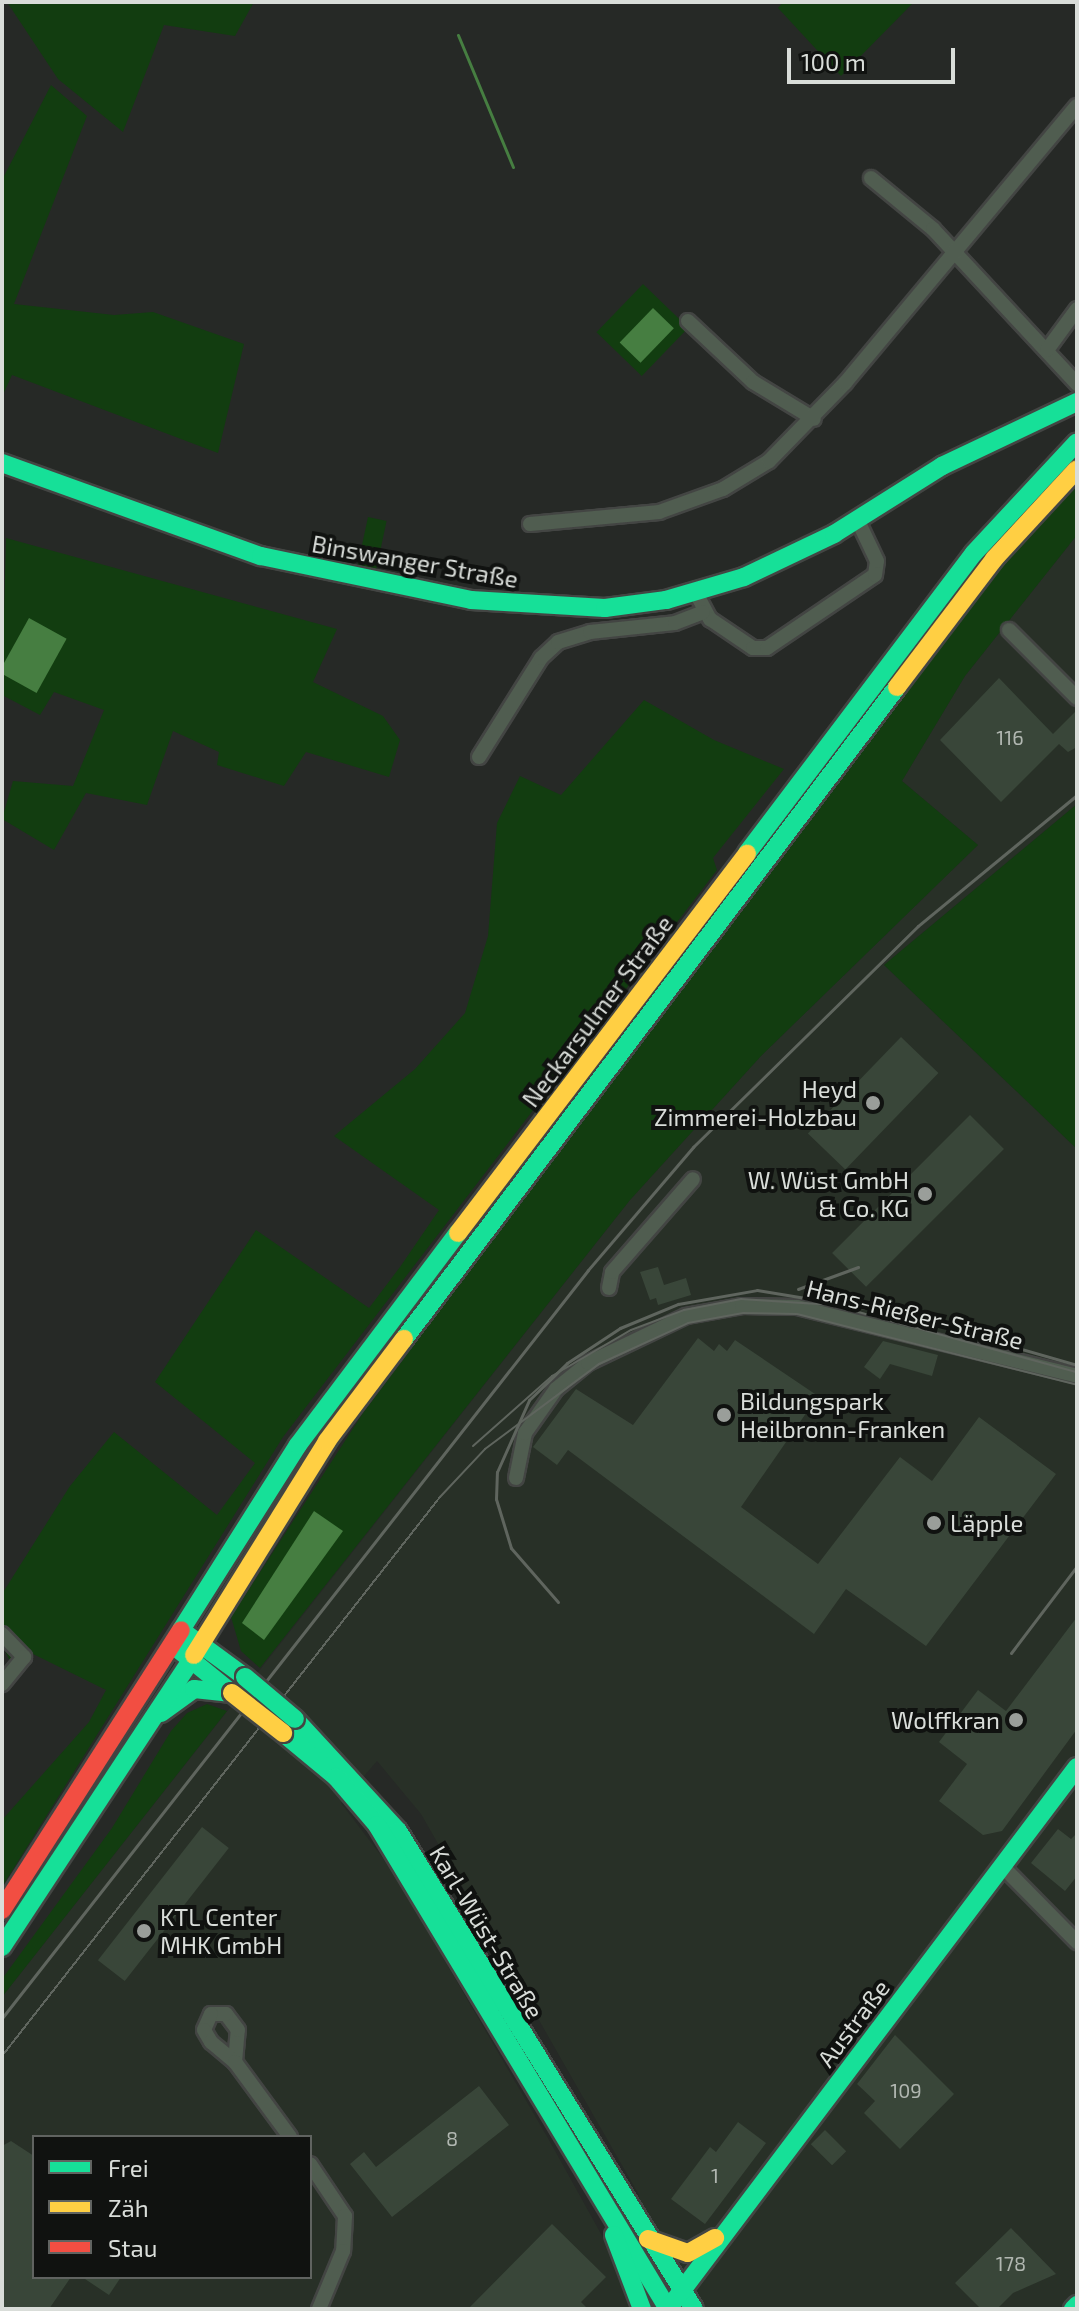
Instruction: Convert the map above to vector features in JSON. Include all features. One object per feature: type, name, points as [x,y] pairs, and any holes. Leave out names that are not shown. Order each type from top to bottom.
[{"type":"main road","name":"Binswanger Straße","points":[[2,463],[219,545],[455,597],[605,608],[696,593],[858,521],[937,469],[1077,402]]},
{"type":"main road","name":"Neckarsulmer Straße","points":[[2,1910],[322,1412],[974,553],[1077,442]]},
{"type":"main road","name":"Neckarsulmer Straße","points":[[2,1947],[158,1716],[346,1416],[994,559],[1077,469]]},
{"type":"main road","name":"Karl-Wüst-Straße","points":[[177,1638],[196,1652],[245,1677],[377,1825],[668,2309]]},
{"type":"main road","name":"Karl-Wüst-Straße","points":[[196,1652],[232,1693],[289,1726],[398,1831],[646,2238],[694,2309]]},
{"type":"main road","points":[[158,1716],[194,1689],[232,1693]]},
{"type":"main road","name":"Austraße","points":[[668,2309],[1077,1767]]},
{"type":"main road","points":[[589,2182],[638,2286],[642,2309]]},
{"type":"main road","points":[[646,2238],[672,2252],[688,2253],[721,2235]]},
{"type":"street","points":[[530,524],[624,519],[683,505],[746,477],[814,419],[1077,106]]},
{"type":"street","points":[[871,178],[954,251],[1077,384]]},
{"type":"street","points":[[1047,350],[1077,309]]},
{"type":"street","points":[[688,321],[753,382],[814,419]]},
{"type":"street","points":[[696,593],[703,612],[753,648],[767,648],[875,575],[877,561],[858,521]]},
{"type":"street","points":[[479,757],[541,658],[558,642],[703,612]]},
{"type":"street","points":[[1009,630],[1077,698]]},
{"type":"street","points":[[609,1288],[612,1272],[693,1179]]},
{"type":"street","name":"Hans-Rießer-Straße","points":[[516,1478],[517,1456],[535,1416],[574,1372],[634,1337],[686,1316],[742,1306],[832,1312],[1077,1376]]},
{"type":"street","points":[[2,1634],[24,1657],[2,1684]]},
{"type":"street","points":[[1002,1866],[1077,1942]]},
{"type":"street","points":[[235,2062],[289,2135]]},
{"type":"street","points":[[312,2167],[345,2216],[343,2251],[319,2309]]},
{"type":"shaded area","points":[[7,2],[254,2],[235,36],[164,25],[123,132],[58,79]]},
{"type":"shaded area","points":[[783,2],[914,2],[841,76],[778,8]]},
{"type":"shaded area","points":[[51,85],[87,116],[14,304],[114,315],[153,312],[244,344],[218,453],[12,375],[2,397],[2,180]]},
{"type":"shaded area","points":[[643,284],[688,328],[642,376],[596,332]]},
{"type":"shaded area","points":[[653,308],[674,328],[641,363],[620,343]]},
{"type":"shaded area","points":[[1077,485],[1077,535],[965,676],[902,781],[978,845],[761,1056],[630,1200],[260,1668],[241,1651],[231,1617],[363,1413],[1012,550]]},
{"type":"shaded area","points":[[368,517],[387,521],[375,574],[357,570]]},
{"type":"shaded area","points":[[1077,535],[1077,804],[884,965],[1077,1149],[1077,2309],[685,2309],[624,2220],[639,2195],[421,1814],[377,1761],[341,1803],[392,1870],[549,2140],[621,2270],[630,2309],[2,2309],[2,1997],[630,1200],[761,1056],[978,845],[902,781],[965,676]]},
{"type":"shaded area","points":[[6,538],[337,629],[313,682],[383,716],[400,740],[389,777],[306,752],[284,786],[217,765],[219,752],[173,731],[147,805],[86,793],[54,850],[2,819],[13,781],[73,786],[104,710],[54,692],[40,715],[2,695]]},
{"type":"shaded area","points":[[29,618],[67,639],[37,693],[2,674],[2,667]]},
{"type":"shaded area","points":[[644,700],[714,740],[784,769],[713,858],[717,870],[283,1437],[2,1887],[2,1820],[89,1722],[106,1690],[29,1652],[18,1666],[10,1661],[2,1645],[2,1594],[70,1486],[114,1432],[217,1515],[255,1463],[155,1382],[256,1230],[369,1308],[400,1267],[439,1210],[334,1136],[415,1069],[465,1013],[488,936],[497,823],[520,776],[561,795]]},
{"type":"shaded area","points":[[1077,804],[1077,1149],[884,965]]},
{"type":"shaded area","points":[[314,1511],[343,1531],[264,1640],[242,1623]]},
{"type":"shaded area","points":[[207,1704],[227,1711],[2,1997],[2,1979],[112,1828],[171,1731],[187,1713]]},
{"type":"building","points":[[999,678],[1053,734],[1077,710],[1077,747],[1068,752],[1059,744],[1001,802],[940,740]]},
{"type":"building","name":"Heyd Zimmerei-Holzbau","points":[[901,1037],[938,1073],[845,1170],[808,1133]]},
{"type":"building","name":"W. Wüst GmbH & Co. KG","points":[[970,1115],[1004,1149],[866,1287],[832,1253]]},
{"type":"building","points":[[658,1267],[664,1285],[686,1278],[691,1295],[658,1305],[656,1298],[650,1300],[640,1272]]},
{"type":"building","name":"Läpple","points":[[698,1338],[714,1351],[719,1344],[727,1351],[735,1340],[818,1396],[741,1507],[818,1564],[900,1457],[932,1481],[979,1417],[1056,1474],[926,1646],[846,1589],[814,1634],[568,1450],[557,1465],[533,1447],[576,1389],[633,1425]]},
{"type":"building","points":[[883,1341],[938,1355],[932,1376],[890,1364],[880,1379],[864,1367]]},
{"type":"building","name":"Wolffkran","points":[[1077,1617],[1077,1729],[1002,1831],[983,1835],[939,1801],[967,1764],[939,1742],[978,1690],[1006,1711]]},
{"type":"building","name":"KTL Center MHK GmbH","points":[[202,1827],[229,1848],[125,1981],[98,1960]]},
{"type":"building","points":[[1058,1829],[1071,1839],[1077,1833],[1077,1876],[1065,1891],[1031,1863]]},
{"type":"building","points":[[895,2035],[954,2094],[900,2149],[864,2113],[875,2101],[857,2084]]},
{"type":"building","points":[[479,2086],[509,2125],[392,2217],[350,2164],[364,2152],[376,2167]]},
{"type":"building","points":[[738,2122],[766,2143],[705,2224],[671,2199],[710,2147],[716,2152]]},
{"type":"building","points":[[825,2130],[846,2151],[832,2165],[811,2144]]},
{"type":"building","points":[[11,2141],[32,2155],[32,2279],[70,2279],[49,2309],[2,2309],[2,2146]]},
{"type":"building","points":[[552,2224],[606,2277],[581,2302],[588,2309],[468,2309]]},
{"type":"building","points":[[1011,2228],[1056,2274],[1013,2293],[997,2309],[981,2309],[955,2283]]},
{"type":"building","points":[[85,2279],[120,2279],[109,2295]]},
{"type":"waterway","points":[[458,35],[513,167]]},
{"type":"tram line","points":[[473,1446],[552,1376],[631,1330],[684,1310],[741,1299],[833,1305],[1077,1372]]},
{"type":"tram line","points":[[2,2056],[440,1497],[485,1449],[599,1364],[688,1323],[743,1313],[797,1314],[1077,1385]]},
{"type":"railway","points":[[2,2018],[588,1270],[693,1147],[918,926],[1077,795]]},
{"type":"railway","points":[[798,1289],[858,1267]]},
{"type":"railway","points":[[558,1602],[511,1548],[496,1499],[497,1472],[529,1400],[567,1363],[620,1328],[678,1304],[757,1290],[896,1313],[1077,1365]]},
{"type":"railway","points":[[1011,1653],[1077,1566]]},
{"type":"traffic: fast","points":[[2,463],[261,556],[471,600],[605,608],[666,600],[744,577],[834,534],[942,466],[1077,402]]},
{"type":"traffic: fast","points":[[747,853],[974,553],[1077,442]]},
{"type":"traffic: fast","points":[[404,1339],[897,687]]},
{"type":"traffic: fast","points":[[245,1677],[181,1630],[298,1445],[458,1233]]},
{"type":"traffic: fast","points":[[179,1650],[232,1693]]},
{"type":"traffic: fast","points":[[2,1947],[191,1660]]},
{"type":"traffic: fast","points":[[245,1677],[295,1719]]},
{"type":"traffic: fast","points":[[161,1713],[194,1689],[232,1693]]},
{"type":"traffic: fast","points":[[295,1719],[398,1831],[694,2309]]},
{"type":"traffic: fast","points":[[283,1733],[336,1777],[377,1825],[668,2309]]},
{"type":"traffic: fast","points":[[668,2309],[1077,1767]]},
{"type":"traffic: fast","points":[[614,2235],[642,2309]]},
{"type":"traffic: fast","points":[[1073,2309],[1077,2305]]},
{"type":"traffic: slow","points":[[897,687],[994,559],[1077,469]]},
{"type":"traffic: slow","points":[[458,1233],[747,853]]},
{"type":"traffic: slow","points":[[194,1655],[327,1441],[404,1339]]},
{"type":"traffic: slow","points":[[232,1693],[283,1733]]},
{"type":"traffic: slow","points":[[648,2239],[688,2253],[715,2238]]},
{"type":"traffic: jam","points":[[2,1910],[181,1630]]},
{"type":"place","name":"Heyd Zimmerei-Holzbau","points":[[873,1103]]},
{"type":"place","name":"W. Wüst GmbH & Co. KG","points":[[925,1194]]},
{"type":"place","name":"Bildungspark Heilbronn-Franken","points":[[724,1415]]},
{"type":"place","name":"Läpple","points":[[934,1523]]},
{"type":"place","name":"Wolffkran","points":[[1016,1720]]},
{"type":"place","name":"KTL Center MHK GmbH","points":[[144,1931]]}]
